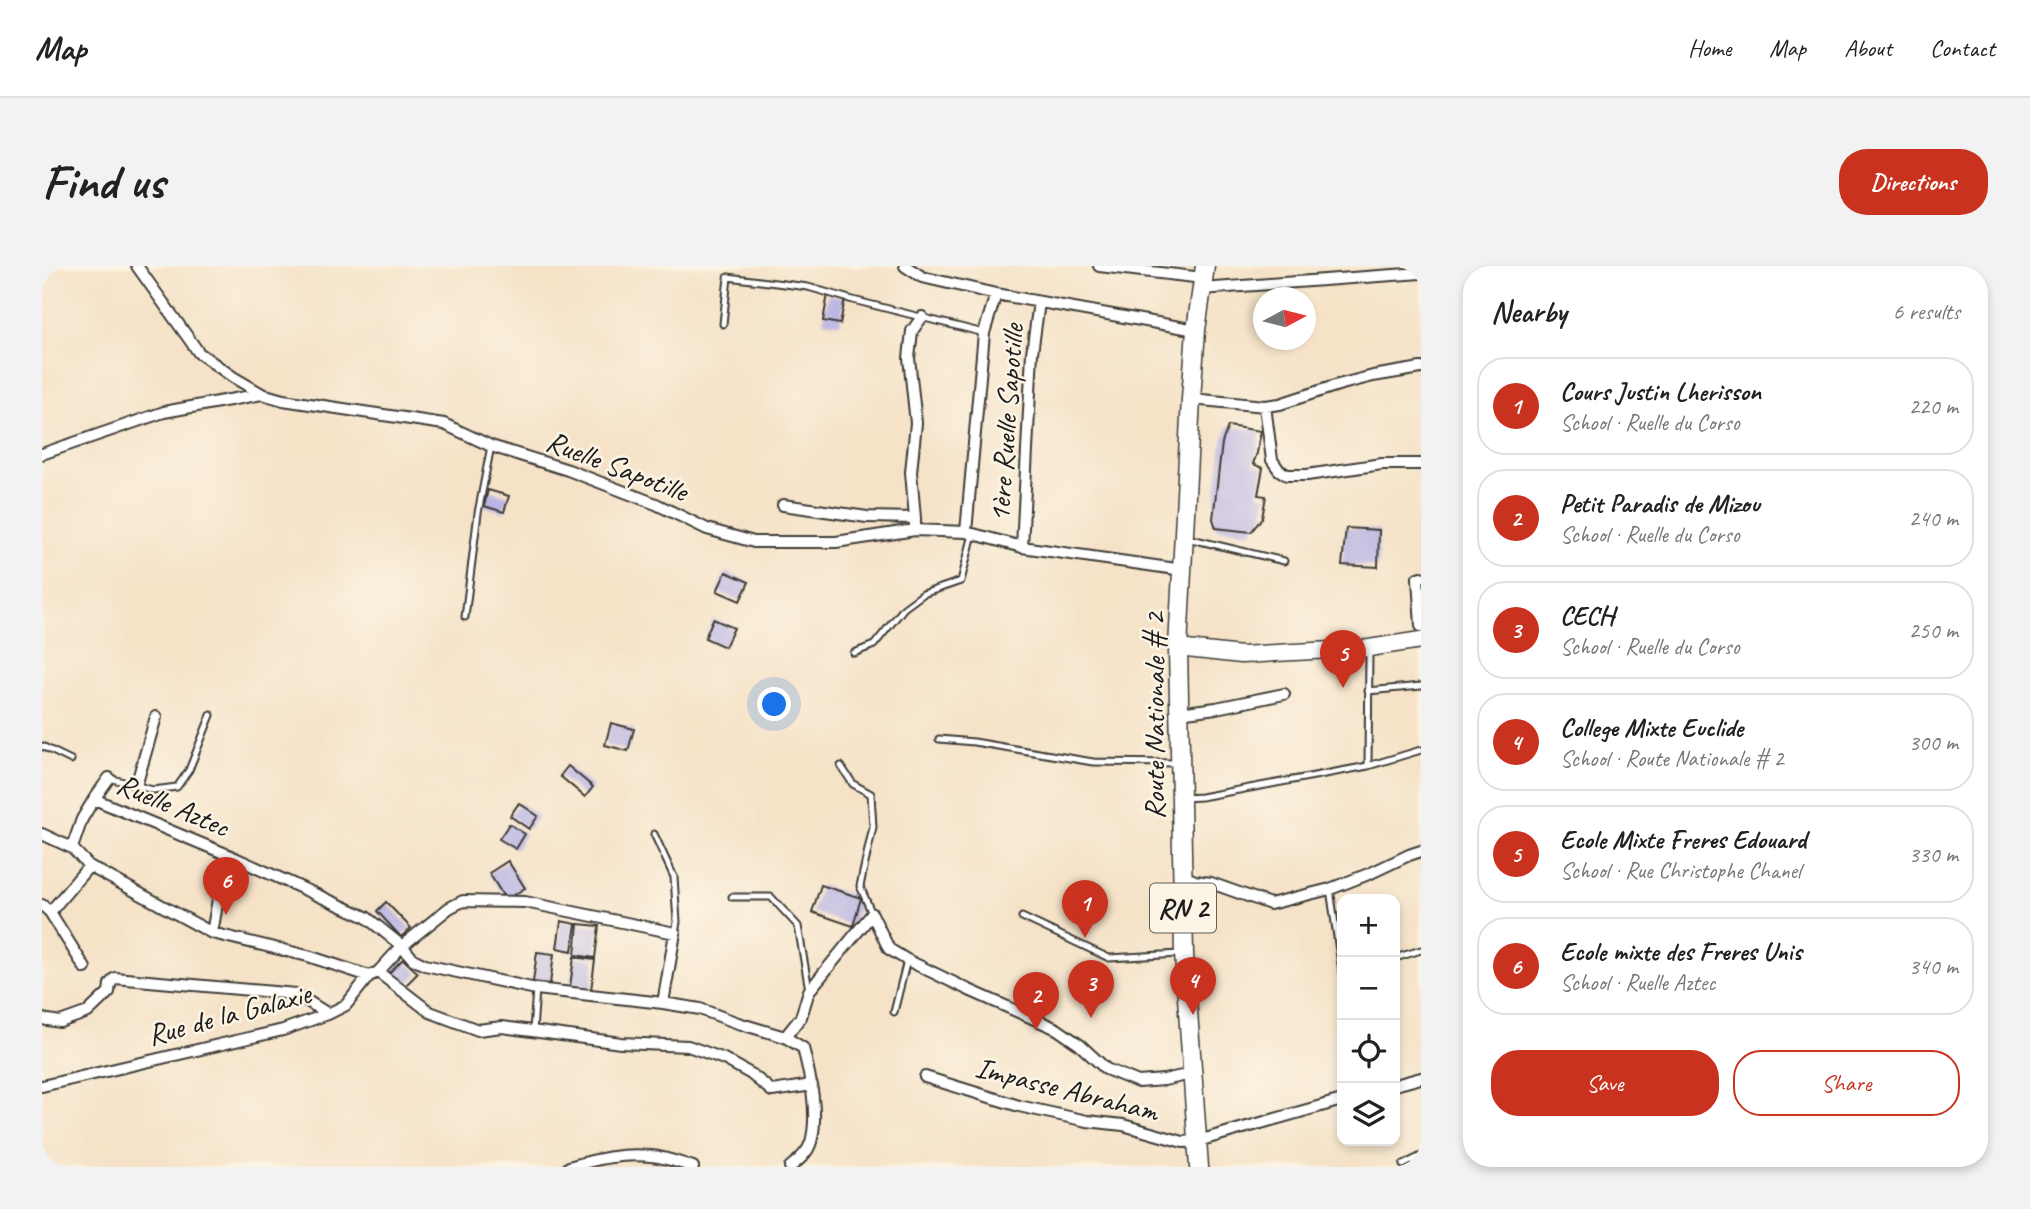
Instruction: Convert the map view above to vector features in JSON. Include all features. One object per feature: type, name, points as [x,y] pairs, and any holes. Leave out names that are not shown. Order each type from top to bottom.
[{"type":"main road","name":"Route Nationale # 2","points":[[1199,1167],[1184,954],[1178,648],[1191,399],[1203,277]]},
{"type":"street","points":[[137,266],[200,353],[262,394]]},
{"type":"street","points":[[905,266],[922,276],[996,294],[1196,330]]},
{"type":"street","points":[[1099,266],[1203,277],[1421,273]]},
{"type":"street","points":[[970,533],[984,333],[996,294]]},
{"type":"street","name":"1ère Ruelle Sapotille","points":[[1022,547],[1032,353],[1039,302]]},
{"type":"street","points":[[783,505],[915,524],[911,471],[916,423],[909,358],[912,331],[922,317]]},
{"type":"street","points":[[1191,399],[1265,406],[1280,404],[1373,376],[1421,368]]},
{"type":"street","name":"Ruelle Sapotille","points":[[42,454],[164,412],[262,394],[283,400],[444,424],[491,446],[581,475],[656,504],[707,529],[754,542],[836,542],[915,524],[970,533],[1022,547],[1184,570]]},
{"type":"street","points":[[1265,406],[1272,460],[1279,470],[1287,475],[1307,475],[1381,464],[1421,464]]},
{"type":"street","points":[[1421,577],[1418,578],[1421,626]]},
{"type":"street","points":[[1178,648],[1241,655],[1369,648],[1421,640]]},
{"type":"street","points":[[1179,713],[1284,694]]},
{"type":"street","points":[[136,786],[156,718]]},
{"type":"street","name":"Ruelle Aztec","points":[[110,778],[94,799],[366,917],[402,946],[413,959],[425,965],[536,989],[701,1009],[785,1037]]},
{"type":"street","points":[[72,848],[82,819],[94,799]]},
{"type":"street","points":[[42,834],[72,848],[89,866],[212,933],[373,974],[430,1012],[478,1030],[502,1027],[621,1042],[688,1046],[724,1059],[751,1074],[772,1091],[812,1085]]},
{"type":"street","points":[[1182,874],[1195,881],[1211,883],[1270,904],[1331,889],[1421,851]]},
{"type":"street","points":[[212,933],[226,854]]},
{"type":"street","points":[[85,968],[46,909],[89,866]]},
{"type":"street","name":"Rue de la Galaxie","points":[[42,1086],[283,1030],[328,1014],[346,1005],[402,946],[449,908],[463,901],[525,902],[675,933]]},
{"type":"street","points":[[790,1167],[800,1159],[817,1133],[812,1085],[803,1048],[785,1037],[801,1017],[810,991],[872,914],[890,949],[907,961],[1057,1029],[1080,1045],[1106,1069],[1138,1082],[1191,1074]]},
{"type":"street","points":[[663,1003],[675,933]]},
{"type":"street","points":[[42,1019],[60,1023],[88,1012],[110,992],[110,984],[115,978],[296,994],[328,1014]]},
{"type":"street","name":"Impasse Abraham","points":[[925,1077],[1019,1106],[1087,1121],[1123,1125],[1183,1142],[1198,1141]]},
{"type":"street","points":[[1400,1084],[1421,1078]]},
{"type":"street","points":[[1198,1141],[1337,1101]]},
{"type":"street","points":[[569,1167],[596,1158],[626,1156],[653,1156],[693,1167]]},
{"type":"lane","points":[[723,324],[728,277],[807,287],[984,333]]},
{"type":"lane","points":[[465,617],[478,513],[491,446]]},
{"type":"lane","points":[[854,653],[874,645],[904,608],[923,594],[961,580],[970,533]]},
{"type":"lane","points":[[1184,537],[1284,561]]},
{"type":"lane","points":[[1368,766],[1369,648]]},
{"type":"lane","points":[[1368,691],[1421,686]]},
{"type":"lane","points":[[110,778],[153,790],[177,787],[189,770],[211,715]]},
{"type":"lane","points":[[939,739],[974,742],[1093,762],[1179,764]]},
{"type":"lane","points":[[42,746],[71,760]]},
{"type":"lane","points":[[1181,798],[1201,797],[1368,766],[1421,750]]},
{"type":"lane","points":[[841,766],[853,783],[871,794],[873,827],[860,886],[872,914]]},
{"type":"lane","points":[[654,834],[674,877],[677,922],[675,933]]},
{"type":"lane","points":[[1331,889],[1340,957]]},
{"type":"lane","points":[[732,897],[771,897],[798,926],[810,991]]},
{"type":"lane","points":[[1023,917],[1109,958],[1184,954]]},
{"type":"lane","points":[[1398,957],[1421,950]]},
{"type":"lane","points":[[894,1012],[907,961]]},
{"type":"lane","points":[[533,1031],[536,989]]},
{"type":"lane","points":[[1403,1165],[1421,1156]]},
{"type":"building","points":[[828,294],[845,298],[840,324],[823,321]]},
{"type":"building","points":[[1228,426],[1261,431],[1253,464],[1263,468],[1258,495],[1266,496],[1262,518],[1251,532],[1216,528],[1213,519],[1222,443]]},
{"type":"building","points":[[488,490],[509,496],[504,512],[484,506]]},
{"type":"building","points":[[1346,528],[1379,530],[1378,567],[1342,565]]},
{"type":"building","points":[[726,572],[749,582],[740,601],[717,591]]},
{"type":"building","points":[[713,619],[734,628],[725,647],[705,638]]},
{"type":"building","points":[[611,723],[634,729],[628,751],[605,745]]},
{"type":"building","points":[[568,766],[593,787],[585,797],[560,776]]},
{"type":"building","points":[[519,803],[538,816],[529,829],[510,816]]},
{"type":"building","points":[[509,824],[525,834],[516,849],[499,839]]},
{"type":"building","points":[[508,861],[525,888],[506,900],[489,873]]},
{"type":"building","points":[[821,885],[861,898],[853,926],[812,912]]},
{"type":"building","points":[[386,902],[411,928],[401,937],[377,911]]},
{"type":"building","points":[[561,921],[576,924],[572,951],[557,948]]},
{"type":"building","points":[[578,924],[599,926],[595,958],[575,955]]},
{"type":"building","points":[[537,952],[554,954],[550,984],[533,982]]},
{"type":"building","points":[[574,957],[595,960],[591,990],[570,987]]},
{"type":"building","points":[[403,959],[418,973],[402,989],[388,974]]},
{"type":"place","name":"Ecole Mixte Freres Edouard","points":[[1343,688]]},
{"type":"place","name":"Ecole mixte des Freres Unis","points":[[226,915]]},
{"type":"place","name":"Cours Justin Lherisson","points":[[1085,938]]},
{"type":"place","name":"College Mixte Euclide","points":[[1193,1015]]},
{"type":"place","name":"CECH","points":[[1091,1018]]},
{"type":"place","name":"Petit Paradis de Mizou","points":[[1036,1030]]}]
